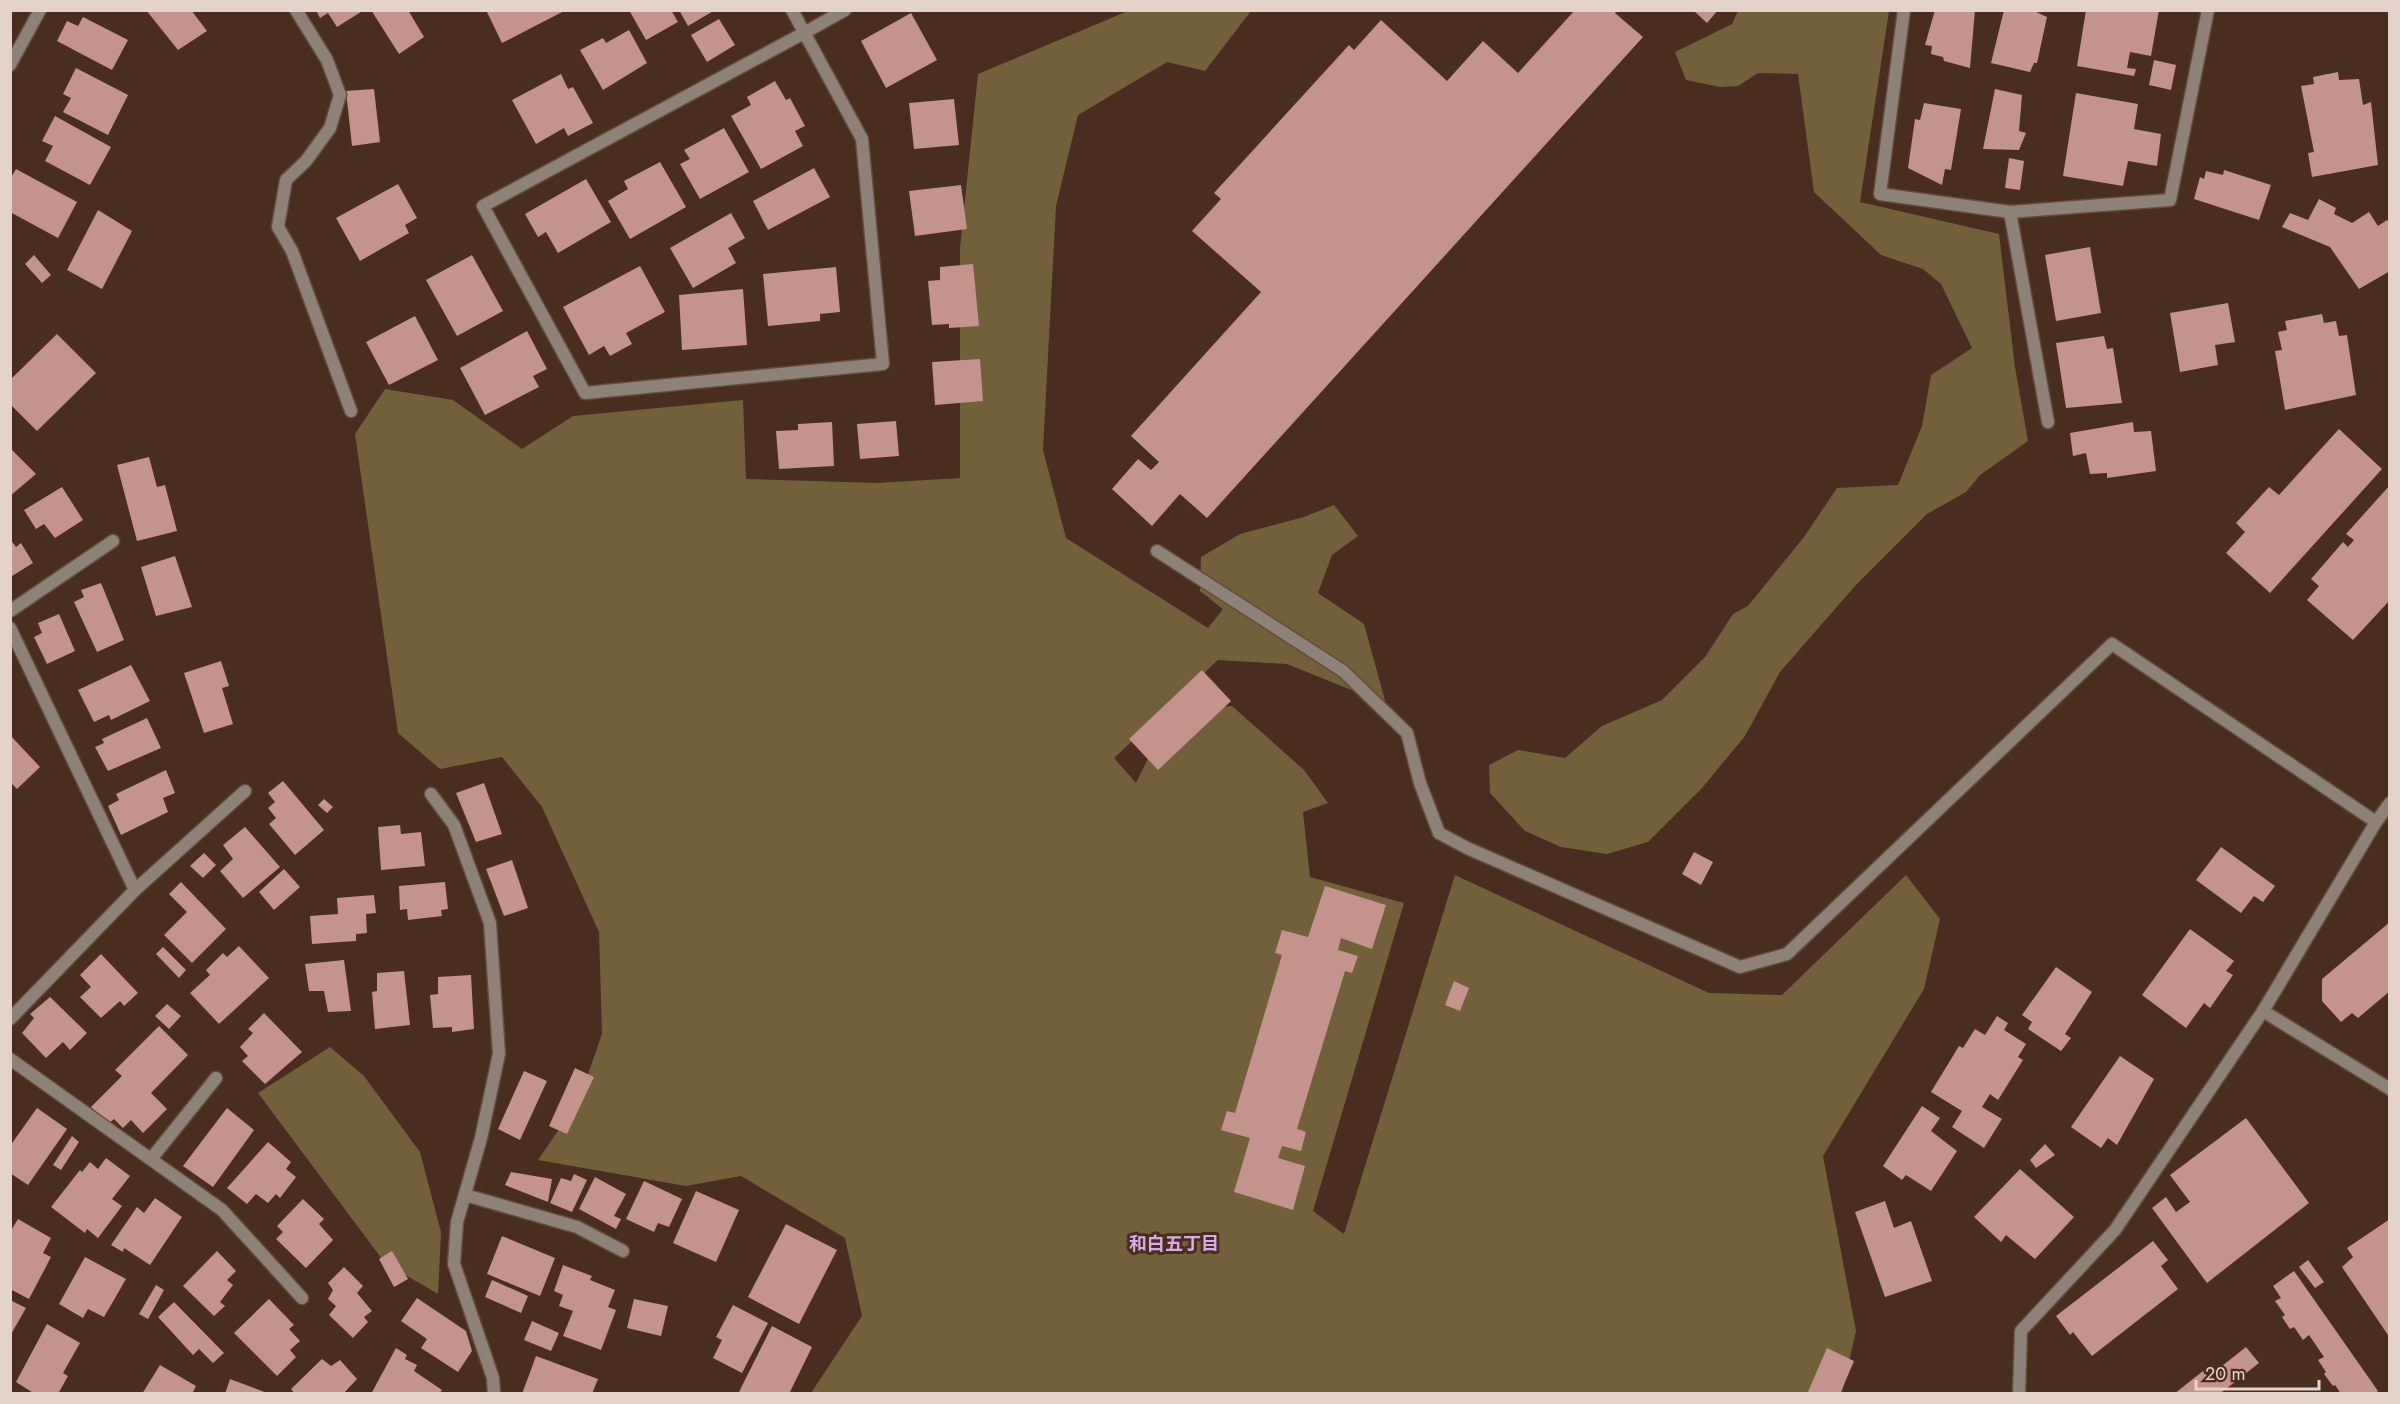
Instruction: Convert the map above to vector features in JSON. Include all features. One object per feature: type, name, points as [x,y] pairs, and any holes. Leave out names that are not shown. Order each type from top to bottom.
[{"type":"street","points":[[10,65],[40,10]]},
{"type":"street","points":[[296,10],[327,60],[340,95],[330,128],[306,161],[286,180],[278,227],[292,251],[351,411]]},
{"type":"street","points":[[792,10],[804,33],[862,139],[883,364],[585,393],[483,206],[804,33],[845,10]]},
{"type":"street","points":[[1904,10],[1880,194],[2010,212],[2170,200],[2208,10]]},
{"type":"street","points":[[2010,212],[2048,422]]},
{"type":"street","points":[[10,611],[113,541]]},
{"type":"street","points":[[1157,551],[1342,670],[1407,733],[1420,783],[1439,833],[1467,848],[1740,968],[1787,954],[2112,644],[2376,822]]},
{"type":"street","points":[[10,628],[135,890]]},
{"type":"street","points":[[10,1018],[135,890],[245,791]]},
{"type":"street","points":[[431,794],[454,825],[490,923],[499,1054],[481,1138],[457,1222],[454,1264],[493,1378],[494,1394]]},
{"type":"street","points":[[2019,1394],[2021,1331],[2115,1230],[2263,1011],[2376,822],[2390,803]]},
{"type":"street","points":[[2263,1011],[2390,1089]]},
{"type":"street","points":[[10,1059],[222,1210],[302,1298]]},
{"type":"street","points":[[151,1160],[216,1078]]},
{"type":"street","points":[[465,1195],[577,1227],[623,1251]]},
{"type":"shaded area","points":[[1128,11],[1251,11],[1205,71],[1167,62],[1078,115],[1056,206],[1043,450],[1066,538],[1208,628],[1223,609],[1200,591],[1201,557],[1240,534],[1304,517],[1334,505],[1358,536],[1332,555],[1318,593],[1364,624],[1386,704],[1287,664],[1218,660],[1114,758],[1136,783],[1172,710],[1232,706],[1304,770],[1328,803],[1303,812],[1310,877],[1404,903],[1313,1211],[1344,1234],[1455,875],[1709,993],[1782,995],[1906,875],[1940,919],[1924,989],[1823,1156],[1856,1331],[1842,1393],[811,1393],[862,1316],[845,1238],[741,1176],[686,1186],[538,1160],[579,1100],[602,1034],[599,932],[542,807],[502,757],[440,769],[398,733],[355,434],[385,389],[453,400],[522,449],[573,416],[743,400],[746,479],[877,483],[960,478],[960,248],[978,74]]},
{"type":"shaded area","points":[[1738,11],[1889,11],[1860,202],[1999,234],[2015,367],[2028,441],[1980,475],[1966,492],[1927,514],[1855,586],[1780,672],[1745,736],[1702,788],[1648,842],[1607,854],[1561,847],[1525,831],[1490,793],[1489,765],[1518,750],[1565,758],[1602,726],[1662,700],[1705,657],[1733,614],[1748,606],[1804,537],[1837,488],[1898,485],[1922,426],[1931,375],[1972,348],[1941,284],[1923,269],[1881,255],[1814,192],[1798,74],[1758,73],[1738,86],[1720,87],[1686,80],[1675,52],[1732,24]]},
{"type":"shaded area","points":[[330,1047],[364,1076],[420,1152],[441,1232],[438,1294],[385,1263],[258,1093]]},
{"type":"building","points":[[146,10],[191,10],[207,31],[178,50]]},
{"type":"building","points":[[316,10],[364,10],[337,27],[328,13],[320,18]]},
{"type":"building","points":[[371,10],[408,10],[424,37],[399,54]]},
{"type":"building","points":[[486,10],[566,10],[502,43]]},
{"type":"building","points":[[629,10],[671,10],[678,22],[646,40]]},
{"type":"building","points":[[679,10],[715,10],[688,26]]},
{"type":"building","points":[[1575,10],[1617,10],[1615,13],[1643,37],[1207,518],[1180,494],[1152,526],[1112,489],[1138,459],[1151,470],[1159,462],[1131,436],[1261,292],[1192,231],[1221,199],[1214,193],[1349,45],[1354,50],[1381,20],[1447,81],[1483,41],[1518,73]]},
{"type":"building","points":[[1693,10],[1718,10],[1707,23]]},
{"type":"building","points":[[1935,10],[1975,10],[1970,68],[1944,61],[1943,57],[1931,54],[1932,46],[1925,45]]},
{"type":"building","points":[[2004,10],[2032,10],[2047,17],[2037,63],[2034,63],[2030,72],[1991,63]]},
{"type":"building","points":[[2086,10],[2159,10],[2151,56],[2130,52],[2127,68],[2136,69],[2134,76],[2077,66]]},
{"type":"building","points":[[911,13],[937,60],[886,88],[861,41]]},
{"type":"building","points":[[83,17],[128,40],[112,70],[57,41],[67,21],[78,26]]},
{"type":"building","points":[[719,19],[735,45],[707,62],[691,35]]},
{"type":"building","points":[[629,30],[647,63],[603,90],[580,50],[603,38],[606,43]]},
{"type":"building","points":[[2154,60],[2176,65],[2171,90],[2149,85]]},
{"type":"building","points":[[76,68],[128,95],[108,135],[63,112],[71,98],[63,94]]},
{"type":"building","points":[[2338,72],[2339,80],[2359,79],[2363,105],[2371,102],[2378,165],[2312,177],[2308,153],[2314,152],[2301,86],[2314,84],[2313,77]]},
{"type":"building","points":[[561,74],[568,89],[573,87],[593,123],[568,136],[564,128],[536,144],[512,100]]},
{"type":"building","points":[[775,81],[786,100],[790,98],[805,126],[795,131],[803,146],[761,169],[731,116],[751,105],[747,97]]},
{"type":"building","points":[[374,89],[380,142],[352,146],[346,91]]},
{"type":"building","points":[[1995,89],[2022,95],[2019,131],[2026,133],[2019,150],[1983,149]]},
{"type":"building","points":[[2076,93],[2138,104],[2134,129],[2161,134],[2157,166],[2128,161],[2123,186],[2063,176]]},
{"type":"building","points":[[954,99],[959,145],[914,149],[909,103]]},
{"type":"building","points":[[1924,103],[1961,109],[1951,170],[1945,169],[1942,185],[1908,168],[1915,119],[1920,120]]},
{"type":"building","points":[[55,116],[111,147],[90,185],[45,161],[53,146],[42,141]]},
{"type":"building","points":[[724,128],[749,172],[700,199],[680,164],[690,159],[684,150]]},
{"type":"building","points":[[2009,158],[2024,161],[2020,190],[2005,188]]},
{"type":"building","points":[[660,162],[686,207],[630,239],[608,201],[628,189],[624,181]]},
{"type":"building","points":[[814,168],[830,197],[768,230],[753,201]]},
{"type":"building","points":[[16,169],[77,202],[58,238],[10,212],[10,179]]},
{"type":"building","points":[[2224,170],[2271,185],[2259,220],[2194,199],[2200,177],[2204,179],[2206,171],[2223,175]]},
{"type":"building","points":[[586,179],[611,222],[558,253],[546,232],[538,237],[525,214]]},
{"type":"building","points":[[398,184],[417,218],[405,225],[409,233],[360,261],[336,218]]},
{"type":"building","points":[[961,185],[967,229],[915,236],[909,191]]},
{"type":"building","points":[[2319,199],[2336,208],[2334,214],[2352,223],[2369,212],[2378,226],[2387,220],[2390,224],[2390,271],[2359,289],[2330,247],[2282,227],[2290,213],[2308,220]]},
{"type":"building","points":[[98,210],[132,231],[102,289],[67,270]]},
{"type":"building","points":[[731,213],[745,238],[728,248],[736,263],[693,288],[670,248]]},
{"type":"building","points":[[2090,247],[2101,313],[2056,321],[2045,255]]},
{"type":"building","points":[[34,255],[51,275],[42,283],[25,264]]},
{"type":"building","points":[[472,255],[503,311],[457,336],[426,280]]},
{"type":"building","points":[[973,264],[979,326],[949,328],[949,324],[932,325],[928,281],[940,280],[940,267]]},
{"type":"building","points":[[640,266],[665,312],[626,333],[632,344],[610,356],[604,346],[589,355],[563,307]]},
{"type":"building","points":[[836,267],[840,312],[820,314],[820,321],[768,326],[763,274]]},
{"type":"building","points":[[743,289],[747,345],[682,350],[679,295]]},
{"type":"building","points":[[2228,303],[2235,342],[2215,345],[2218,365],[2180,372],[2170,313]]},
{"type":"building","points":[[2322,314],[2324,323],[2336,321],[2339,336],[2347,335],[2356,395],[2285,410],[2275,351],[2282,350],[2278,332],[2287,330],[2285,321]]},
{"type":"building","points":[[415,316],[438,360],[389,385],[366,342]]},
{"type":"building","points":[[527,331],[547,369],[533,376],[539,387],[485,415],[460,368]]},
{"type":"building","points":[[57,334],[96,373],[37,431],[10,404],[10,380]]},
{"type":"building","points":[[2104,336],[2107,349],[2113,348],[2122,403],[2066,408],[2056,343]]},
{"type":"building","points":[[980,359],[983,401],[935,405],[932,362]]},
{"type":"building","points":[[896,421],[899,456],[860,459],[857,424]]},
{"type":"building","points":[[832,422],[834,466],[779,469],[776,431],[798,430],[798,424]]},
{"type":"building","points":[[2133,422],[2134,432],[2151,431],[2156,471],[2107,478],[2107,473],[2090,474],[2086,453],[2073,456],[2070,433]]},
{"type":"building","points":[[2339,429],[2382,469],[2270,593],[2226,553],[2245,532],[2236,523],[2269,487],[2279,495]]},
{"type":"building","points":[[10,448],[36,474],[10,496]]},
{"type":"building","points":[[149,457],[157,487],[165,485],[177,531],[137,541],[117,465]]},
{"type":"building","points":[[2390,485],[2390,600],[2353,640],[2307,600],[2319,586],[2311,579],[2343,542],[2348,547],[2354,540],[2346,534]]},
{"type":"building","points":[[62,487],[83,520],[55,538],[44,524],[36,529],[24,510]]},
{"type":"building","points":[[10,539],[16,547],[21,543],[33,563],[12,576]]},
{"type":"building","points":[[175,556],[192,607],[156,616],[141,567]]},
{"type":"building","points":[[101,583],[124,640],[97,652],[74,602],[84,597],[81,590]]},
{"type":"building","points":[[59,614],[75,651],[47,664],[34,637],[42,633],[38,623]]},
{"type":"building","points":[[221,661],[229,686],[222,688],[233,724],[204,733],[184,673]]},
{"type":"building","points":[[131,665],[150,701],[111,720],[109,715],[94,722],[78,690]]},
{"type":"building","points":[[1202,670],[1231,701],[1158,770],[1129,739]]},
{"type":"building","points":[[147,718],[161,748],[108,771],[95,747],[104,743],[102,739]]},
{"type":"building","points":[[10,735],[40,767],[17,789],[10,782]]},
{"type":"building","points":[[166,770],[175,793],[163,798],[168,812],[121,835],[108,806],[119,800],[116,794]]},
{"type":"building","points":[[283,781],[324,830],[295,855],[269,824],[276,818],[268,808],[275,802],[268,793]]},
{"type":"building","points":[[484,783],[502,834],[476,842],[456,793]]},
{"type":"building","points":[[324,799],[333,807],[327,813],[318,805]]},
{"type":"building","points":[[400,825],[401,834],[421,832],[425,866],[381,870],[378,827]]},
{"type":"building","points":[[245,827],[280,867],[243,898],[220,871],[233,859],[223,845]]},
{"type":"building","points":[[2221,847],[2275,886],[2263,902],[2254,896],[2241,913],[2196,880]]},
{"type":"building","points":[[1694,852],[1713,862],[1701,885],[1682,874]]},
{"type":"building","points":[[204,853],[216,865],[203,878],[190,866]]},
{"type":"building","points":[[512,860],[528,908],[504,916],[486,869]]},
{"type":"building","points":[[284,869],[300,887],[274,910],[259,892]]},
{"type":"building","points":[[181,882],[226,929],[192,963],[164,935],[187,912],[169,894]]},
{"type":"building","points":[[445,882],[448,909],[441,910],[442,916],[408,920],[407,909],[400,910],[399,886]]},
{"type":"building","points":[[1325,886],[1386,905],[1372,949],[1341,938],[1338,950],[1358,956],[1352,973],[1345,971],[1297,1129],[1306,1132],[1301,1151],[1282,1146],[1278,1158],[1305,1166],[1293,1210],[1234,1192],[1250,1138],[1221,1130],[1227,1111],[1235,1113],[1282,955],[1275,953],[1282,930],[1308,937]]},
{"type":"building","points":[[374,895],[376,913],[366,914],[367,933],[356,934],[356,941],[312,944],[310,916],[338,914],[337,898]]},
{"type":"building","points":[[2390,922],[2390,991],[2358,1018],[2352,1013],[2341,1022],[2322,1001],[2322,979]]},
{"type":"building","points":[[2190,929],[2234,961],[2226,971],[2233,975],[2210,1008],[2204,1003],[2186,1028],[2142,995]]},
{"type":"building","points":[[239,946],[269,978],[219,1024],[190,993],[210,975],[206,970],[223,953],[227,957]]},
{"type":"building","points":[[163,947],[186,970],[179,978],[156,954]]},
{"type":"building","points":[[101,954],[138,993],[124,1006],[120,1001],[101,1018],[80,997],[91,987],[80,975]]},
{"type":"building","points":[[344,960],[351,1011],[328,1012],[324,991],[309,991],[305,964]]},
{"type":"building","points":[[2056,967],[2092,992],[2065,1034],[2071,1038],[2061,1051],[2028,1029],[2032,1022],[2022,1015]]},
{"type":"building","points":[[404,971],[410,1025],[375,1029],[372,992],[377,991],[377,973]]},
{"type":"building","points":[[471,975],[474,1029],[452,1032],[452,1027],[433,1028],[430,995],[438,994],[438,977]]},
{"type":"building","points":[[1454,981],[1469,988],[1460,1011],[1445,1005]]},
{"type":"building","points":[[50,997],[87,1033],[70,1050],[63,1042],[46,1058],[22,1033],[34,1018],[30,1014]]},
{"type":"building","points":[[167,1004],[181,1016],[169,1029],[155,1016]]},
{"type":"building","points":[[264,1013],[302,1052],[265,1084],[242,1061],[248,1056],[240,1047],[253,1033],[248,1029]]},
{"type":"building","points":[[1997,1016],[2008,1023],[2004,1030],[2026,1044],[2018,1057],[2023,1060],[1998,1100],[1990,1094],[1982,1107],[2002,1119],[1984,1148],[1952,1127],[1962,1111],[1931,1092],[1959,1046],[1963,1048],[1975,1029],[1985,1035]]},
{"type":"building","points":[[159,1026],[188,1055],[151,1093],[167,1109],[143,1133],[131,1120],[123,1128],[114,1119],[108,1124],[91,1107],[122,1076],[115,1070]]},
{"type":"building","points":[[2120,1056],[2154,1079],[2117,1145],[2108,1138],[2101,1148],[2071,1127]]},
{"type":"building","points":[[575,1068],[594,1077],[567,1134],[549,1126]]},
{"type":"building","points":[[524,1071],[547,1081],[520,1140],[498,1129]]},
{"type":"building","points":[[1922,1106],[1940,1118],[1931,1131],[1957,1151],[1931,1191],[1906,1175],[1902,1180],[1883,1166]]},
{"type":"building","points":[[37,1108],[67,1129],[28,1185],[10,1173],[10,1146]]},
{"type":"building","points":[[227,1108],[254,1130],[213,1187],[183,1166]]},
{"type":"building","points":[[2246,1118],[2309,1203],[2207,1283],[2152,1208],[2166,1197],[2176,1212],[2190,1202],[2170,1175]]},
{"type":"building","points":[[72,1136],[79,1142],[61,1170],[53,1165]]},
{"type":"building","points":[[268,1142],[291,1162],[286,1169],[296,1177],[280,1198],[276,1194],[268,1203],[256,1194],[247,1204],[227,1188]]},
{"type":"building","points":[[2045,1144],[2055,1155],[2036,1168],[2030,1160]]},
{"type":"building","points":[[106,1158],[130,1176],[112,1199],[122,1206],[98,1238],[87,1229],[85,1233],[51,1207],[80,1170],[82,1172],[90,1162],[98,1169]]},
{"type":"building","points":[[2020,1169],[2074,1217],[2035,1259],[2006,1235],[2001,1242],[1974,1217]]},
{"type":"building","points":[[511,1172],[552,1179],[548,1202],[505,1185]]},
{"type":"building","points":[[574,1174],[587,1180],[572,1212],[550,1203],[561,1178],[571,1181]]},
{"type":"building","points":[[595,1177],[626,1194],[614,1216],[621,1219],[616,1229],[579,1209]]},
{"type":"building","points":[[644,1181],[682,1199],[669,1227],[658,1223],[654,1232],[626,1219]]},
{"type":"building","points":[[696,1191],[739,1210],[716,1262],[673,1243]]},
{"type":"building","points":[[155,1198],[182,1217],[150,1265],[124,1248],[123,1252],[111,1245],[137,1207],[144,1213]]},
{"type":"building","points":[[303,1199],[324,1219],[319,1224],[333,1240],[306,1268],[276,1239],[283,1232],[277,1226]]},
{"type":"building","points":[[1885,1201],[1894,1228],[1911,1221],[1932,1281],[1885,1297],[1855,1212]]},
{"type":"building","points":[[18,1219],[51,1238],[43,1253],[51,1257],[29,1299],[10,1289],[10,1232]]},
{"type":"building","points":[[2390,1219],[2390,1338],[2342,1267],[2353,1257],[2347,1248]]},
{"type":"building","points":[[786,1224],[837,1250],[799,1324],[748,1297]]},
{"type":"building","points":[[502,1236],[555,1258],[540,1296],[487,1274]]},
{"type":"building","points":[[2153,1241],[2168,1260],[2161,1266],[2178,1289],[2092,1356],[2073,1332],[2070,1335],[2056,1316]]},
{"type":"building","points":[[217,1251],[236,1271],[227,1280],[233,1285],[220,1302],[225,1306],[214,1316],[183,1286]]},
{"type":"building","points":[[392,1251],[408,1279],[394,1287],[379,1259]]},
{"type":"building","points":[[85,1257],[126,1279],[104,1317],[88,1309],[83,1318],[59,1304]]},
{"type":"building","points":[[2308,1260],[2324,1282],[2315,1288],[2299,1267]]},
{"type":"building","points":[[563,1265],[592,1276],[590,1280],[615,1290],[608,1307],[616,1310],[601,1350],[563,1336],[573,1311],[559,1306],[563,1295],[554,1291]]},
{"type":"building","points":[[344,1267],[363,1286],[357,1293],[372,1311],[364,1317],[368,1322],[353,1338],[329,1315],[336,1306],[328,1299],[333,1290],[328,1283]]},
{"type":"building","points":[[2294,1271],[2378,1391],[2375,1394],[2341,1394],[2324,1374],[2326,1372],[2318,1360],[2324,1357],[2309,1335],[2303,1340],[2294,1327],[2290,1329],[2282,1317],[2285,1315],[2275,1301],[2281,1298],[2273,1286]]},
{"type":"building","points":[[492,1280],[528,1296],[521,1313],[485,1297]]},
{"type":"building","points":[[156,1285],[164,1290],[148,1319],[139,1314]]},
{"type":"building","points":[[417,1298],[466,1331],[472,1351],[458,1372],[421,1348],[427,1339],[401,1321]]},
{"type":"building","points":[[269,1299],[294,1325],[289,1329],[300,1341],[290,1350],[296,1357],[277,1376],[234,1333]]},
{"type":"building","points":[[634,1299],[668,1306],[661,1336],[627,1328]]},
{"type":"building","points":[[10,1300],[26,1308],[10,1336]]},
{"type":"building","points":[[174,1302],[224,1353],[213,1363],[199,1349],[193,1355],[158,1317]]},
{"type":"building","points":[[733,1305],[768,1323],[742,1373],[713,1358],[722,1340],[716,1337]]},
{"type":"building","points":[[532,1321],[559,1333],[551,1351],[524,1340]]},
{"type":"building","points":[[47,1324],[80,1343],[63,1373],[68,1376],[58,1394],[35,1394],[16,1382]]},
{"type":"building","points":[[772,1326],[812,1347],[789,1394],[738,1394]]},
{"type":"building","points":[[2246,1347],[2259,1363],[2222,1392],[2224,1394],[2174,1394],[2203,1371],[2208,1377]]},
{"type":"building","points":[[396,1348],[407,1355],[405,1359],[417,1365],[414,1371],[442,1390],[439,1394],[371,1394]]},
{"type":"building","points":[[1827,1348],[1854,1361],[1840,1394],[1807,1394]]},
{"type":"building","points":[[536,1356],[598,1379],[592,1394],[522,1394]]},
{"type":"building","points":[[322,1359],[331,1366],[340,1360],[357,1379],[343,1394],[295,1394],[291,1389]]},
{"type":"building","points":[[160,1365],[196,1386],[192,1394],[142,1394]]},
{"type":"building","points":[[230,1379],[267,1393],[267,1394],[225,1394]]},
{"type":"district","name":"和白五丁目","points":[[1174,1244]]}]
